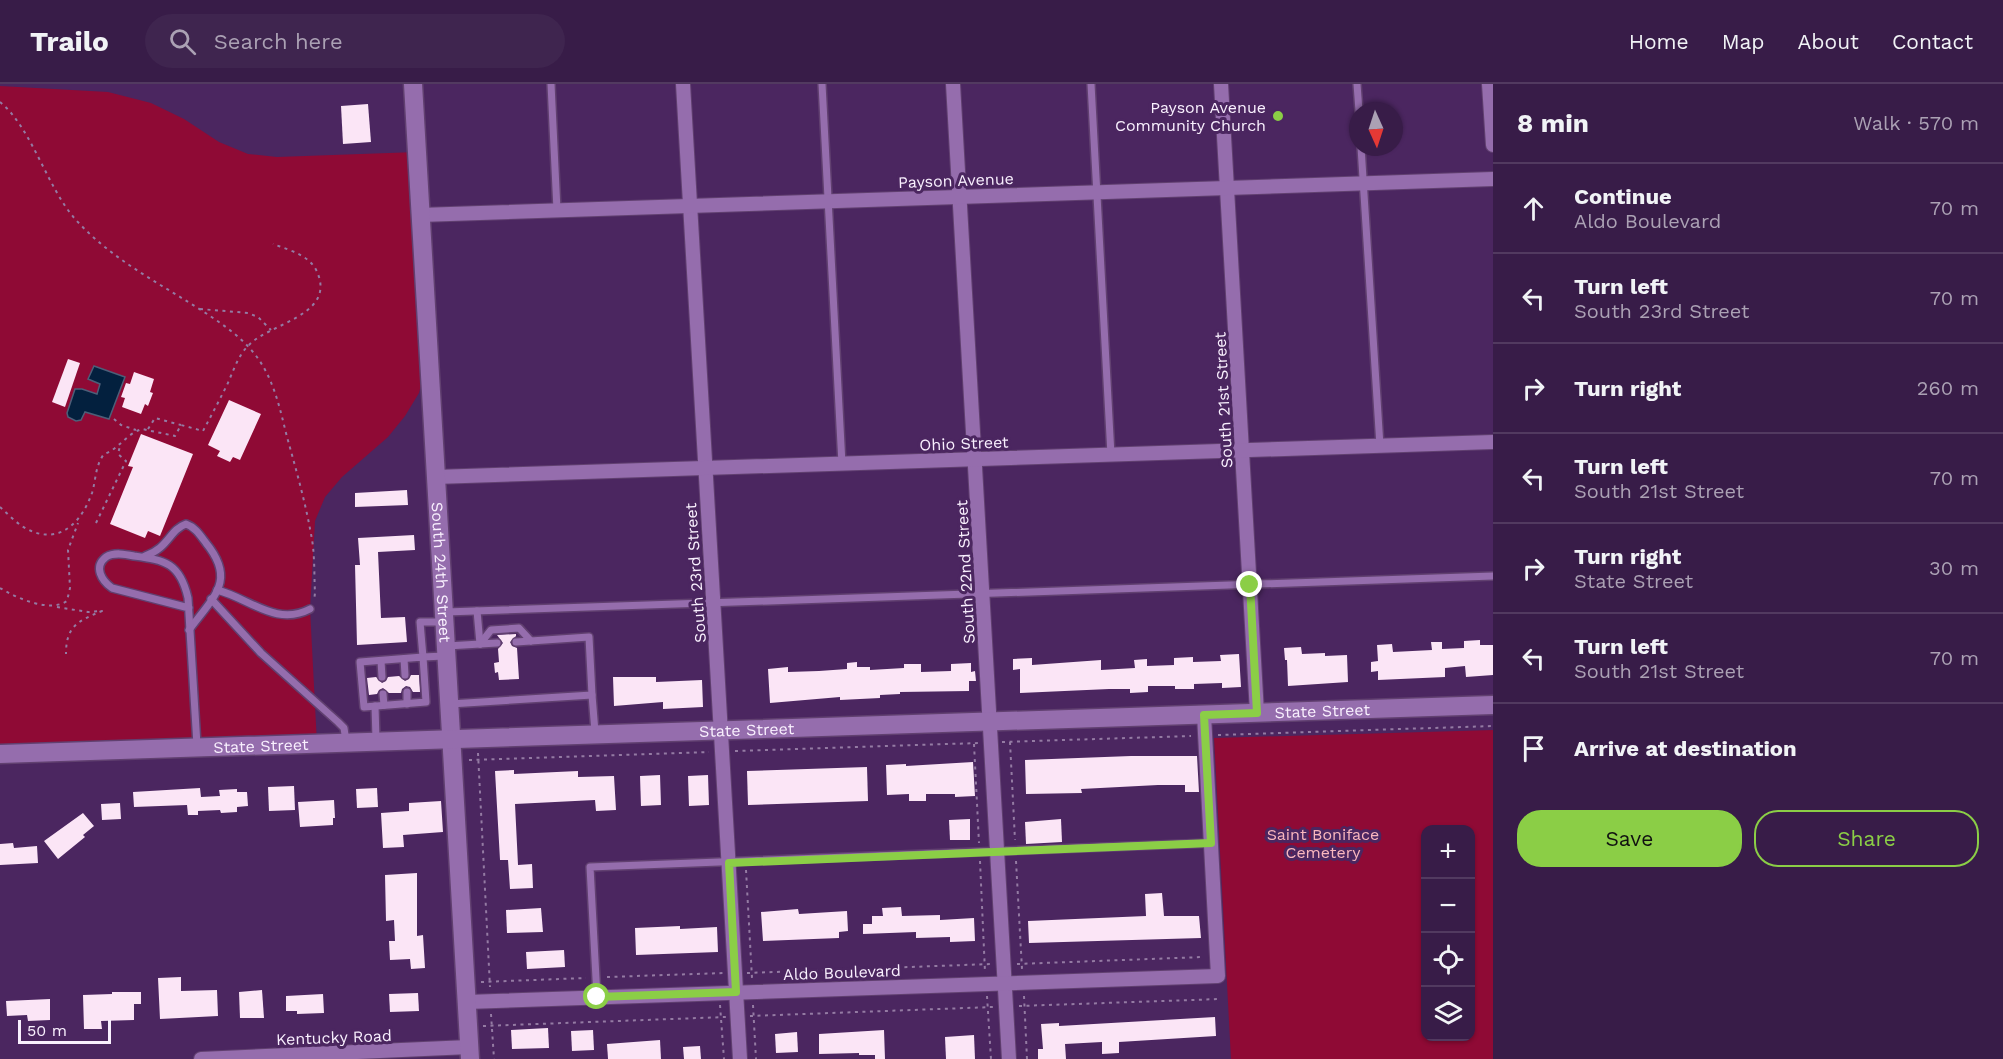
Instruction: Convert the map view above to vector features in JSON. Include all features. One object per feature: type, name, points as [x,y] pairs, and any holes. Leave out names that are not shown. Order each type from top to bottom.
[{"type":"street","name":"South 24th Street","points":[[413,84],[454,761],[469,1053]]},
{"type":"street","name":"South 23rd Street","points":[[683,84],[740,1059]]},
{"type":"street","name":"South 22nd Street","points":[[953,84],[1010,1059]]},
{"type":"street","name":"South 21st Street","points":[[1221,84],[1257,713]]},
{"type":"street","points":[[1489,84],[1493,145]]},
{"type":"street","name":"Payson Avenue","points":[[420,215],[1493,179]]},
{"type":"street","name":"Ohio Street","points":[[435,477],[1493,442]]},
{"type":"street","name":"State Street","points":[[0,754],[1493,705]]},
{"type":"street","points":[[1204,715],[1218,957]]},
{"type":"street","name":"Aldo Boulevard","points":[[467,1002],[1218,976],[1218,957]]},
{"type":"street","name":"Kentucky Road","points":[[201,1059],[469,1053]]},
{"type":"lane","points":[[551,84],[557,210]]},
{"type":"lane","points":[[822,84],[842,464]]},
{"type":"lane","points":[[1091,84],[1099,192],[1111,455]]},
{"type":"lane","points":[[1357,84],[1358,102]]},
{"type":"lane","points":[[1362,156],[1380,446]]},
{"type":"lane","points":[[141,557],[161,548],[182,525],[189,525],[203,538],[220,562],[222,579],[217,590],[189,630]]},
{"type":"lane","points":[[189,608],[119,591],[103,582],[99,574],[101,562],[107,556],[116,554],[161,560],[175,570],[186,590],[189,608],[198,748]]},
{"type":"lane","points":[[497,643],[480,644],[423,657],[360,663],[364,706],[426,702],[423,657],[420,622],[477,611],[1493,576]]},
{"type":"lane","points":[[217,590],[232,594],[275,614],[287,616],[309,609]]},
{"type":"lane","points":[[211,599],[261,653],[344,728],[346,743]]},
{"type":"lane","points":[[477,611],[480,644]]},
{"type":"lane","points":[[480,644],[491,630],[519,628],[531,641]]},
{"type":"lane","points":[[516,642],[589,637],[595,735]]},
{"type":"lane","points":[[404,659],[405,675]]},
{"type":"lane","points":[[381,661],[382,677]]},
{"type":"lane","points":[[406,692],[407,704]]},
{"type":"lane","points":[[383,694],[384,705]]},
{"type":"lane","points":[[450,704],[592,695]]},
{"type":"lane","points":[[375,706],[376,742]]},
{"type":"lane","points":[[597,997],[590,867],[1211,843]]},
{"type":"path","points":[[0,102],[8,108],[75,218],[105,248],[129,266],[216,319],[248,346],[264,366],[274,388],[312,536],[315,593],[309,609]]},
{"type":"path","points":[[148,429],[155,418],[203,431],[248,346],[316,303],[321,294],[321,282],[317,269],[307,259],[273,244]]},
{"type":"path","points":[[198,309],[248,312],[258,317],[271,330]]},
{"type":"path","points":[[114,419],[121,425],[175,436],[181,425]]},
{"type":"path","points":[[49,605],[64,604],[69,598],[68,550],[92,491],[100,460],[104,454],[114,450],[139,430]]},
{"type":"path","points":[[96,523],[126,461],[118,454],[121,443]]},
{"type":"path","points":[[0,507],[21,526],[40,534],[64,531],[79,520]]},
{"type":"path","points":[[0,588],[15,596],[49,605],[102,611],[87,617],[71,630],[67,637],[66,654]]},
{"type":"path","points":[[454,761],[1493,726]]},
{"type":"path","points":[[479,760],[494,1059]]},
{"type":"path","points":[[746,862],[756,1059]]},
{"type":"path","points":[[466,982],[1218,957]]},
{"type":"path","points":[[1022,963],[1027,1059]]},
{"type":"path","points":[[985,964],[991,1059]]},
{"type":"path","points":[[720,993],[724,1059]]},
{"type":"path","points":[[468,1026],[1220,999]]},
{"type":"green space","points":[[0,86],[108,92],[151,103],[184,119],[219,142],[248,154],[277,157],[417,152],[428,357],[419,393],[405,416],[388,437],[342,477],[325,497],[315,521],[310,609],[317,744],[0,754]]},
{"type":"green space","name":"Saint Boniface Cemetery","points":[[1493,730],[1493,1059],[1231,1059],[1214,738]]},
{"type":"water","points":[[94,366],[125,377],[109,419],[85,412],[81,420],[76,421],[68,417],[67,413],[75,389],[97,394],[100,384],[88,379]]},
{"type":"building","points":[[368,104],[371,142],[343,144],[341,106]]},
{"type":"building","points":[[68,359],[80,363],[65,407],[52,402]]},
{"type":"building","points":[[134,372],[154,379],[150,392],[153,393],[148,406],[145,404],[141,414],[122,407],[125,398],[121,397],[126,383],[130,384]]},
{"type":"building","points":[[229,400],[261,414],[240,460],[233,457],[230,462],[217,456],[220,451],[208,445]]},
{"type":"building","points":[[141,434],[193,454],[160,536],[148,531],[145,538],[110,524],[133,467],[128,466]]},
{"type":"building","points":[[407,490],[408,505],[355,507],[355,493]]},
{"type":"building","points":[[414,535],[415,550],[378,552],[381,618],[405,617],[407,642],[357,645],[355,565],[360,565],[358,538]]},
{"type":"building","points":[[516,634],[510,642],[517,648],[519,679],[499,680],[498,672],[495,673],[494,663],[499,662],[498,649],[503,643],[497,635]]},
{"type":"building","points":[[1480,640],[1480,645],[1493,645],[1493,675],[1466,677],[1465,666],[1445,668],[1445,677],[1378,680],[1378,671],[1371,672],[1371,662],[1378,661],[1377,645],[1392,644],[1393,652],[1432,650],[1431,642],[1442,642],[1442,649],[1464,648],[1464,641]]},
{"type":"building","points":[[1301,647],[1302,654],[1347,655],[1348,682],[1288,686],[1284,648]]},
{"type":"building","points":[[1239,654],[1241,687],[1222,688],[1222,683],[1194,684],[1194,689],[1148,686],[1148,692],[1130,693],[1130,689],[1109,689],[1020,693],[1020,669],[1013,670],[1013,659],[1032,658],[1032,665],[1101,660],[1101,670],[1135,668],[1134,660],[1147,659],[1147,666],[1174,665],[1174,658],[1193,657],[1193,662],[1221,661],[1220,655]]},
{"type":"building","points":[[857,662],[857,667],[870,667],[870,670],[904,668],[904,664],[921,664],[921,672],[951,671],[951,664],[971,663],[971,672],[975,671],[976,681],[969,681],[969,691],[900,692],[900,694],[880,695],[880,698],[840,700],[840,697],[770,703],[768,669],[788,667],[788,672],[847,669],[847,663]]},
{"type":"building","points":[[411,675],[419,675],[420,692],[413,692],[410,687],[406,686],[401,693],[389,693],[383,688],[377,694],[369,695],[367,678],[376,677],[382,683],[388,677],[399,676],[405,681]]},
{"type":"building","points":[[613,677],[656,677],[656,682],[702,680],[703,707],[663,709],[663,702],[614,706]]},
{"type":"building","points":[[1197,756],[1199,792],[1185,792],[1185,785],[1158,785],[1081,789],[1082,793],[1026,794],[1025,760]]},
{"type":"building","points":[[973,762],[975,796],[955,797],[955,794],[926,794],[926,801],[909,801],[909,794],[887,795],[886,765]]},
{"type":"building","points":[[867,767],[868,801],[748,805],[747,771]]},
{"type":"building","points":[[514,770],[514,774],[578,771],[578,777],[614,776],[616,810],[596,811],[595,800],[515,804],[518,865],[532,864],[533,888],[510,889],[508,860],[500,860],[495,771]]},
{"type":"building","points":[[660,775],[661,805],[641,806],[640,776]]},
{"type":"building","points":[[708,775],[709,805],[689,806],[688,776]]},
{"type":"building","points":[[294,786],[295,810],[269,811],[268,787]]},
{"type":"building","points":[[200,788],[201,797],[220,796],[219,790],[237,789],[237,792],[247,792],[248,806],[237,807],[237,812],[198,811],[198,815],[188,815],[187,805],[134,807],[133,792]]},
{"type":"building","points":[[377,788],[378,807],[357,808],[356,789]]},
{"type":"building","points":[[334,800],[333,825],[300,827],[298,802]]},
{"type":"building","points":[[441,801],[443,832],[403,835],[404,847],[383,848],[381,813],[409,811],[409,803]]},
{"type":"building","points":[[120,803],[121,819],[102,820],[101,804]]},
{"type":"building","points":[[83,813],[94,826],[83,835],[85,837],[58,859],[44,841]]},
{"type":"building","points":[[970,819],[970,840],[950,840],[949,820]]},
{"type":"building","points":[[1061,819],[1062,842],[1026,844],[1025,822]]},
{"type":"building","points":[[13,843],[14,848],[37,846],[38,863],[0,865],[0,844]]},
{"type":"building","points":[[417,873],[417,936],[423,935],[425,968],[411,969],[410,959],[390,960],[389,941],[395,941],[394,920],[386,921],[385,875]]},
{"type":"building","points":[[1162,893],[1164,916],[1199,916],[1201,938],[1029,943],[1028,921],[1146,916],[1145,894]]},
{"type":"building","points":[[901,907],[902,916],[940,915],[940,920],[974,918],[975,941],[950,942],[950,937],[916,938],[916,932],[863,934],[863,924],[872,924],[872,916],[883,916],[882,908]]},
{"type":"building","points":[[541,908],[543,932],[507,933],[506,910]]},
{"type":"building","points":[[798,909],[799,914],[847,911],[848,931],[839,932],[839,938],[763,941],[761,912]]},
{"type":"building","points":[[680,926],[680,929],[717,927],[718,952],[636,955],[635,928]]},
{"type":"building","points":[[564,950],[565,967],[527,969],[526,952]]},
{"type":"building","points":[[181,977],[181,991],[217,990],[218,1016],[160,1019],[158,978]]},
{"type":"building","points":[[262,990],[264,1018],[240,1018],[239,992]]},
{"type":"building","points":[[112,992],[141,992],[141,1004],[134,1004],[134,1020],[101,1021],[102,1029],[84,1029],[83,995],[112,994]]},
{"type":"building","points":[[418,993],[419,1011],[390,1012],[389,994]]},
{"type":"building","points":[[323,994],[324,1013],[297,1014],[297,1011],[286,1011],[286,996]]},
{"type":"building","points":[[50,999],[50,1020],[28,1021],[27,1015],[7,1016],[6,1001]]},
{"type":"building","points":[[1215,1017],[1216,1036],[1119,1042],[1119,1053],[1102,1054],[1102,1042],[1065,1044],[1066,1059],[1038,1059],[1038,1049],[1043,1049],[1041,1024],[1059,1023],[1059,1026]]},
{"type":"building","points":[[548,1028],[549,1048],[512,1049],[511,1030]]},
{"type":"building","points":[[593,1030],[594,1050],[572,1051],[571,1031]]},
{"type":"building","points":[[884,1030],[885,1059],[875,1059],[875,1055],[859,1055],[859,1053],[819,1054],[819,1034]]},
{"type":"building","points":[[797,1032],[798,1052],[776,1053],[775,1034]]},
{"type":"building","points":[[974,1035],[975,1059],[946,1059],[945,1037]]},
{"type":"building","points":[[660,1040],[661,1059],[608,1059],[607,1044]]},
{"type":"building","points":[[700,1046],[701,1059],[684,1059],[683,1047]]},
{"type":"place","name":"Payson Avenue Community Church","points":[[1278,116]]},
{"type":"route","points":[[597,997],[736,992],[729,863],[1211,843],[1204,715],[1257,713],[1250,585]]}]
